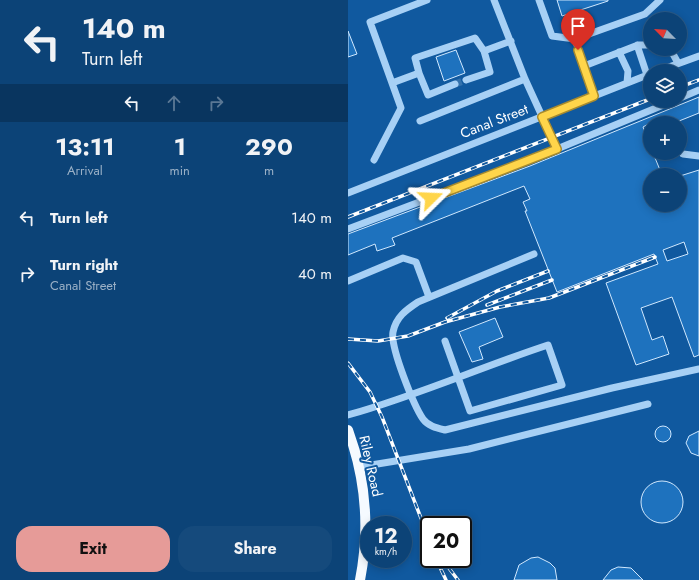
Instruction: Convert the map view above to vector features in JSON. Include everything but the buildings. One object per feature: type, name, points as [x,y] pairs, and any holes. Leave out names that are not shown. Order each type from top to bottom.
[{"type":"main road","name":"Riley Road","points":[[348,430],[359,467],[364,491],[366,531],[360,580]]},
{"type":"street","points":[[374,160],[401,108],[370,22],[427,0]]},
{"type":"street","points":[[494,0],[525,78],[557,149]]},
{"type":"street","points":[[539,0],[552,36],[575,39],[645,14],[660,0]]},
{"type":"street","points":[[455,84],[428,95],[415,58],[475,38],[484,51],[490,72],[466,80]]},
{"type":"street","points":[[575,39],[594,96]]},
{"type":"street","points":[[484,51],[511,41]]},
{"type":"street","points":[[584,66],[637,45],[643,45]]},
{"type":"street","points":[[637,45],[645,64]]},
{"type":"street","points":[[619,52],[628,71],[627,83]]},
{"type":"street","points":[[674,56],[678,63],[699,56]]},
{"type":"street","points":[[392,83],[420,73]]},
{"type":"street","name":"Canal Street","points":[[348,193],[643,77]]},
{"type":"street","points":[[420,121],[525,78]]},
{"type":"street","points":[[687,95],[699,90]]},
{"type":"street","points":[[348,229],[557,149],[656,108]]},
{"type":"street","points":[[687,154],[699,156]]},
{"type":"street","points":[[534,254],[429,297],[404,311],[397,321],[392,333],[393,343],[410,394],[423,419],[433,427],[445,430],[612,388],[699,369]]},
{"type":"street","points":[[348,281],[403,258],[410,259],[416,262],[429,297]]},
{"type":"street","points":[[348,415],[410,394],[458,376],[548,345],[562,386],[470,411],[458,376],[445,341]]},
{"type":"street","points":[[359,467],[469,449],[648,404]]},
{"type":"tunnel","points":[[455,84],[466,80]]},
{"type":"railway","points":[[687,84],[699,80]]},
{"type":"railway","points":[[348,217],[643,102]]},
{"type":"railway","points":[[348,339],[378,341],[408,336],[445,322],[500,307],[549,298],[655,257]]},
{"type":"railway","points":[[447,318],[497,291],[548,271]]},
{"type":"railway","points":[[487,305],[552,280]]},
{"type":"railway","points":[[348,363],[370,392],[382,417],[420,516]]},
{"type":"railway","points":[[440,568],[446,580]]},
{"type":"railway","points":[[449,568],[458,580]]},
{"type":"route","points":[[431,198],[557,149],[542,117],[594,96],[578,50]]}]
